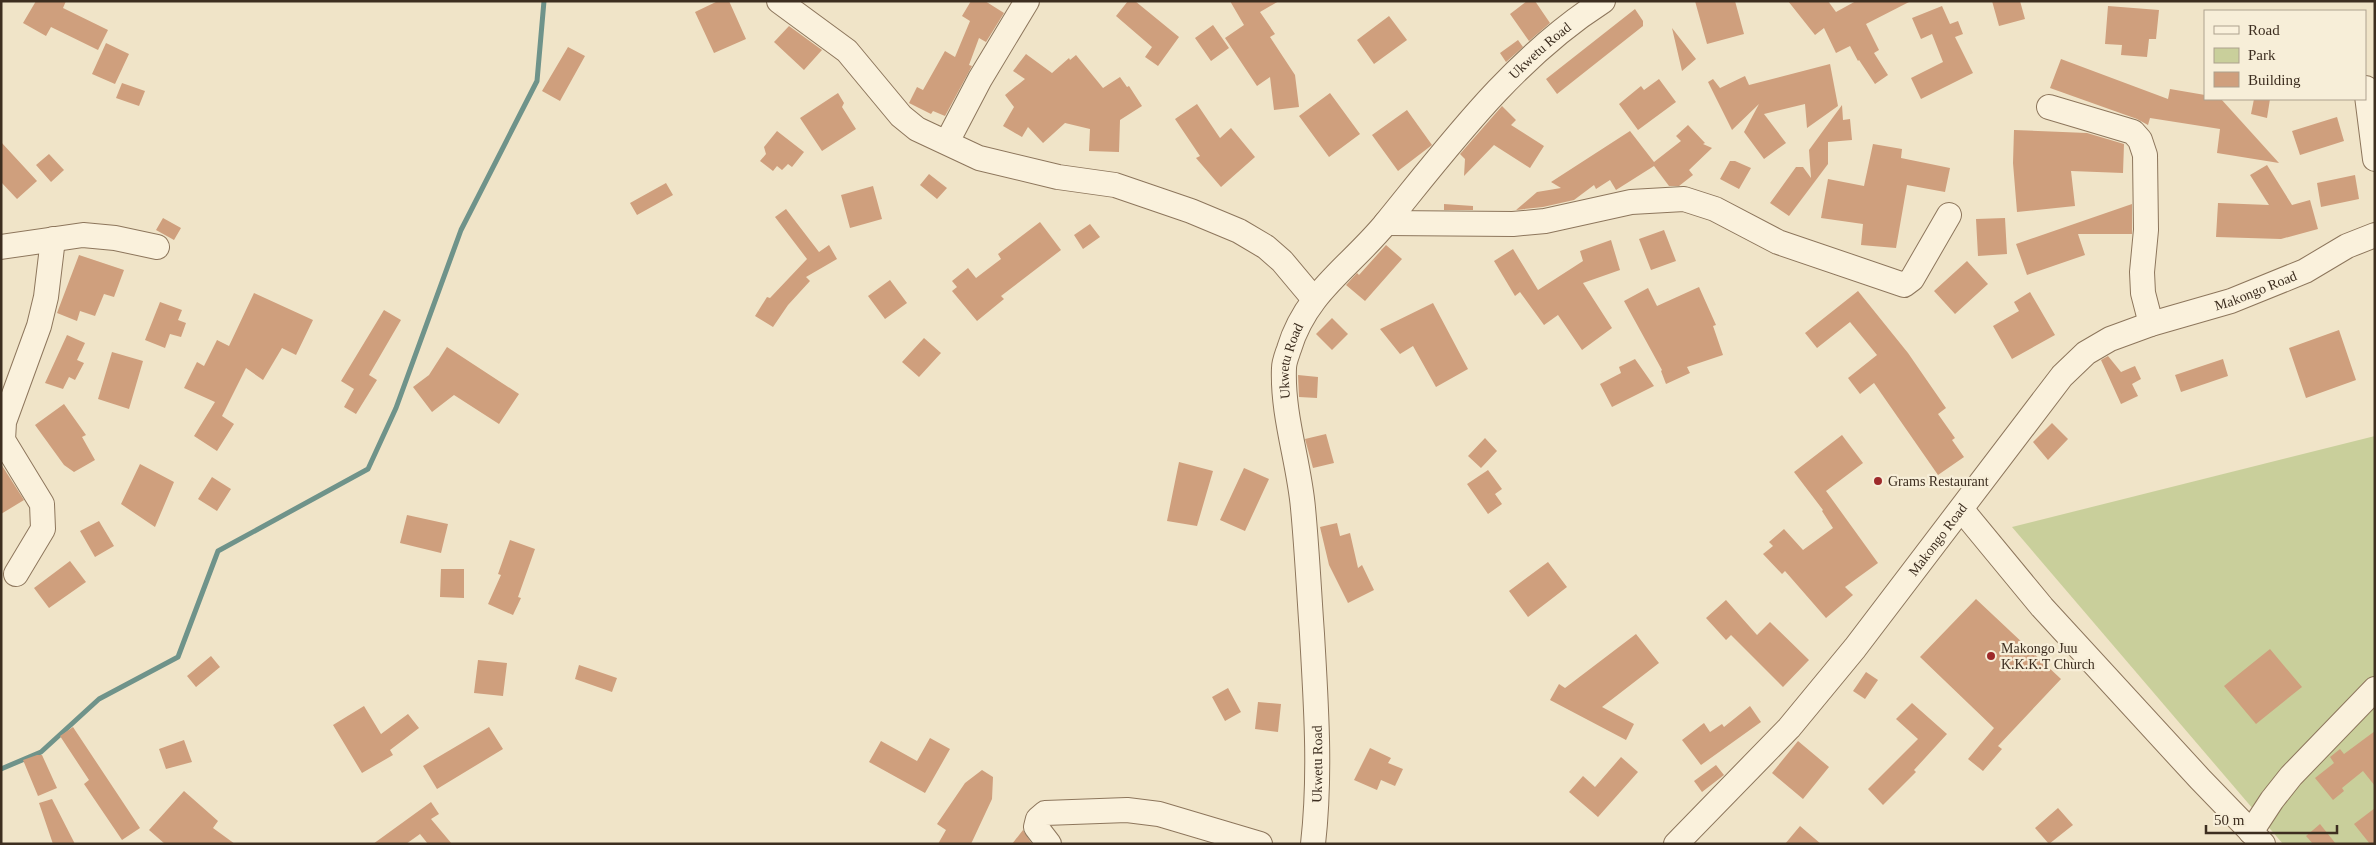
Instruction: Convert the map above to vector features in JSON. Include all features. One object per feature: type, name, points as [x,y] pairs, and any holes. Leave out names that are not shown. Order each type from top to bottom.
[{"type":"street","points":[[779,1],[847,51],[901,116],[917,129],[979,158],[1031,172],[1116,185],[1191,211],[1239,231],[1266,247],[1282,261],[1313,298]]},
{"type":"street","points":[[947,142],[980,79],[1027,1]]},
{"type":"street","name":"Ukwetu Road","points":[[1313,844],[1316,814],[1318,708],[1303,506],[1288,412],[1284,367],[1293,336],[1313,298],[1386,223],[1449,143],[1551,38],[1603,1]]},
{"type":"street","points":[[2366,88],[2375,159]]},
{"type":"street","points":[[2049,107],[2133,132],[2140,140],[2145,155],[2143,293],[2151,324]]},
{"type":"street","points":[[1386,223],[1513,224],[1546,221],[1632,202],[1684,199],[1715,209],[1778,242],[1904,285],[1912,279],[1949,215]]},
{"type":"street","points":[[1,247],[83,235],[101,236],[157,247]]},
{"type":"street","name":"Makongo Road","points":[[1676,844],[1789,728],[1855,648],[1962,510],[2062,376],[2086,353],[2110,339],[2151,324],[2231,301],[2267,287],[2375,235]]},
{"type":"street","points":[[16,574],[44,529],[42,504],[4,440],[4,422],[44,306],[53,239]]},
{"type":"street","points":[[1962,510],[2042,607],[2257,838],[2272,800],[2291,776],[2375,689]]},
{"type":"street","points":[[1049,844],[1036,827],[1038,819],[1045,813],[1078,814],[1127,810],[1159,814],[1260,844]]},
{"type":"green space","points":[[2375,436],[2375,844],[2283,844],[2012,527]]},
{"type":"building","points":[[36,1],[66,1],[63,8],[108,30],[98,50],[51,27],[46,36],[23,23]]},
{"type":"building","points":[[718,1],[729,1],[746,39],[714,53],[695,12]]},
{"type":"building","points":[[971,1],[985,1],[1004,13],[986,42],[979,38],[969,65],[972,66],[945,116],[933,111],[931,114],[909,103],[917,87],[923,90],[945,51],[955,57],[970,21],[962,16]]},
{"type":"building","points":[[1128,1],[1135,1],[1179,37],[1158,66],[1145,57],[1152,47],[1116,16]]},
{"type":"building","points":[[1230,1],[1279,1],[1260,12],[1275,34],[1270,37],[1295,75],[1299,107],[1274,110],[1270,77],[1257,86],[1225,38],[1244,25]]},
{"type":"building","points":[[1527,1],[1535,1],[1550,23],[1529,41],[1510,14]]},
{"type":"building","points":[[1695,1],[1735,1],[1744,34],[1707,44]]},
{"type":"building","points":[[1788,1],[1828,1],[1836,12],[1856,1],[1911,1],[1866,24],[1879,50],[1874,53],[1888,75],[1875,84],[1858,61],[1850,46],[1836,53],[1824,28],[1815,35]]},
{"type":"building","points":[[1992,1],[2020,1],[2025,19],[1999,26]]},
{"type":"building","points":[[1942,6],[1950,24],[1958,21],[1963,34],[1955,37],[1973,73],[1921,99],[1911,78],[1943,62],[1932,34],[1921,39],[1912,18]]},
{"type":"building","points":[[2108,6],[2159,10],[2156,39],[2149,39],[2147,57],[2121,55],[2122,45],[2105,44]]},
{"type":"building","points":[[1635,9],[1643,21],[1643,26],[1557,94],[1546,79]]},
{"type":"building","points":[[1389,16],[1407,40],[1374,64],[1357,40]]},
{"type":"building","points":[[1213,25],[1229,48],[1211,61],[1195,38]]},
{"type":"building","points":[[789,26],[822,50],[804,70],[774,42]]},
{"type":"building","points":[[1672,28],[1696,59],[1682,71]]},
{"type":"building","points":[[1518,40],[1523,47],[1506,62],[1500,53]]},
{"type":"building","points":[[106,43],[129,54],[115,84],[92,74]]},
{"type":"building","points":[[568,47],[585,56],[560,101],[542,91]]},
{"type":"building","points":[[1026,54],[1052,73],[1069,58],[1070,60],[1076,55],[1103,88],[1120,77],[1127,87],[1129,86],[1142,106],[1120,120],[1119,152],[1089,151],[1090,129],[1065,123],[1043,143],[1028,127],[1022,137],[1003,126],[1014,107],[1005,95],[1025,79],[1013,71]]},
{"type":"building","points":[[2061,59],[2168,99],[2170,89],[2204,95],[2204,100],[2222,100],[2279,163],[2217,153],[2220,129],[2150,118],[2148,125],[2137,119],[2050,88]]},
{"type":"building","points":[[1830,64],[1838,106],[1807,128],[1805,104],[1764,114],[1786,143],[1764,159],[1744,132],[1759,104],[1732,130],[1708,82],[1713,79],[1720,88],[1745,76],[1749,85]]},
{"type":"building","points":[[1659,79],[1676,102],[1638,130],[1619,104],[1641,86],[1644,90]]},
{"type":"building","points":[[122,83],[145,91],[139,106],[116,98]]},
{"type":"building","points":[[838,93],[844,103],[842,107],[856,129],[822,151],[800,118]]},
{"type":"building","points":[[1330,93],[1360,134],[1329,157],[1299,116]]},
{"type":"building","points":[[2254,100],[2270,100],[2267,118],[2251,114]]},
{"type":"building","points":[[1197,104],[1220,138],[1231,128],[1255,157],[1221,187],[1196,158],[1200,156],[1175,119]]},
{"type":"building","points":[[1842,105],[1843,120],[1850,119],[1852,140],[1828,142],[1828,164],[1789,216],[1770,203],[1796,167],[1803,167],[1811,178],[1809,150]]},
{"type":"building","points":[[1502,106],[1516,120],[1511,125],[1544,146],[1530,168],[1494,145],[1464,176],[1465,159],[1460,154]]},
{"type":"building","points":[[1407,110],[1432,145],[1398,171],[1372,135]]},
{"type":"building","points":[[2337,117],[2344,141],[2300,155],[2292,131]]},
{"type":"building","points":[[1688,125],[1705,143],[1703,144],[1712,148],[1689,170],[1693,175],[1679,186],[1669,186],[1654,166],[1616,190],[1610,180],[1596,189],[1594,185],[1574,200],[1543,207],[1516,210],[1537,192],[1561,188],[1551,182],[1630,131],[1654,162],[1681,141],[1676,136]]},
{"type":"building","points":[[2014,130],[2087,133],[2124,144],[2123,173],[2071,171],[2075,206],[2017,212],[2013,163]]},
{"type":"building","points":[[777,131],[804,152],[792,167],[788,164],[782,170],[777,166],[773,171],[760,161],[766,154],[764,147]]},
{"type":"building","points":[[1,142],[37,181],[17,199],[1,182]]},
{"type":"building","points":[[1873,144],[1902,149],[1901,158],[1950,168],[1945,192],[1907,185],[1896,248],[1861,245],[1863,224],[1821,218],[1828,179],[1864,186]]},
{"type":"building","points":[[49,154],[64,170],[51,182],[36,165]]},
{"type":"building","points":[[1730,161],[1735,161],[1751,168],[1739,189],[1720,179]]},
{"type":"building","points":[[2267,165],[2292,205],[2310,200],[2318,229],[2281,239],[2216,237],[2218,203],[2269,205],[2250,175]]},
{"type":"building","points":[[929,174],[947,188],[937,199],[920,185]]},
{"type":"building","points":[[2355,175],[2359,199],[2321,207],[2317,183]]},
{"type":"building","points":[[666,183],[673,195],[637,215],[630,203]]},
{"type":"building","points":[[873,186],[882,219],[850,228],[841,195]]},
{"type":"building","points":[[1444,204],[1473,206],[1473,210],[1444,210]]},
{"type":"building","points":[[2132,204],[2132,234],[2078,234],[2085,255],[2027,275],[2016,244]]},
{"type":"building","points":[[786,209],[819,252],[829,245],[837,259],[806,277],[810,281],[788,305],[773,327],[755,316],[767,297],[770,298],[807,259],[775,217]]},
{"type":"building","points":[[163,218],[181,228],[174,240],[156,230]]},
{"type":"building","points":[[2005,218],[2007,254],[1978,256],[1976,219]]},
{"type":"building","points":[[1040,222],[1061,250],[1001,296],[1004,299],[977,321],[952,291],[957,287],[952,281],[968,268],[976,278],[1001,259],[998,254]]},
{"type":"building","points":[[1090,224],[1100,237],[1083,249],[1074,235]]},
{"type":"building","points":[[1664,230],[1676,261],[1651,270],[1639,239]]},
{"type":"building","points":[[1611,240],[1620,270],[1583,283],[1612,328],[1582,350],[1558,315],[1544,325],[1520,292],[1515,296],[1494,261],[1513,249],[1538,290],[1583,261],[1580,251]]},
{"type":"building","points":[[1386,245],[1402,259],[1365,301],[1346,285],[1357,273],[1359,275]]},
{"type":"building","points":[[79,255],[124,270],[114,297],[104,294],[95,316],[80,311],[77,321],[57,313]]},
{"type":"building","points":[[1967,261],[1988,284],[1955,314],[1934,291]]},
{"type":"building","points":[[890,280],[907,303],[885,319],[868,296]]},
{"type":"building","points":[[1699,287],[1716,325],[1713,326],[1723,355],[1687,367],[1690,373],[1666,384],[1662,370],[1624,301],[1648,288],[1657,306]]},
{"type":"building","points":[[1858,291],[1908,353],[1946,408],[1938,414],[1955,438],[1952,440],[1964,457],[1938,475],[1874,383],[1860,394],[1848,378],[1877,355],[1850,322],[1817,348],[1805,333]]},
{"type":"building","points":[[2030,292],[2055,335],[2012,359],[1993,326],[2019,311],[2014,302]]},
{"type":"building","points":[[254,293],[313,320],[296,355],[282,348],[263,380],[246,368],[222,416],[234,424],[217,451],[194,436],[215,402],[184,388],[197,362],[204,366],[217,340],[229,346]]},
{"type":"building","points":[[160,302],[182,310],[178,320],[186,323],[181,337],[170,334],[165,348],[145,340]]},
{"type":"building","points":[[1433,303],[1468,369],[1436,387],[1413,346],[1400,354],[1380,329]]},
{"type":"building","points":[[384,310],[401,320],[369,375],[377,380],[356,414],[344,407],[354,389],[341,381]]},
{"type":"building","points":[[1332,318],[1348,334],[1332,350],[1316,334]]},
{"type":"building","points":[[2339,330],[2356,380],[2306,398],[2289,348]]},
{"type":"building","points":[[67,335],[85,343],[77,360],[84,363],[75,380],[69,377],[63,389],[45,383]]},
{"type":"building","points":[[924,338],[941,353],[919,377],[902,362]]},
{"type":"building","points":[[447,347],[519,394],[499,424],[454,395],[432,412],[413,387],[429,375]]},
{"type":"building","points":[[112,352],[143,361],[129,409],[98,399]]},
{"type":"building","points":[[2108,356],[2121,372],[2135,366],[2141,379],[2132,384],[2138,396],[2121,404],[2101,360]]},
{"type":"building","points":[[1635,359],[1654,386],[1612,407],[1600,384],[1621,373],[1619,367]]},
{"type":"building","points":[[2223,359],[2228,376],[2181,392],[2175,375]]},
{"type":"building","points":[[1298,375],[1318,377],[1317,398],[1299,397]]},
{"type":"building","points":[[64,404],[86,435],[82,437],[95,460],[74,472],[64,465],[35,425]]},
{"type":"building","points":[[2052,423],[2068,439],[2048,460],[2033,442]]},
{"type":"building","points":[[1326,434],[1334,463],[1313,468],[1305,439]]},
{"type":"building","points":[[1842,435],[1863,463],[1826,491],[1878,563],[1845,587],[1853,595],[1826,618],[1785,571],[1782,574],[1763,554],[1773,546],[1769,542],[1784,529],[1803,550],[1833,528],[1823,510],[1794,472]]},
{"type":"building","points":[[1485,438],[1497,451],[1481,468],[1468,456]]},
{"type":"building","points":[[1179,462],[1213,471],[1197,526],[1167,521]]},
{"type":"building","points":[[1,464],[24,500],[1,514]]},
{"type":"building","points":[[140,464],[174,482],[155,527],[121,504]]},
{"type":"building","points":[[1244,468],[1269,479],[1245,531],[1220,520]]},
{"type":"building","points":[[1488,470],[1502,489],[1495,494],[1502,504],[1488,514],[1467,484]]},
{"type":"building","points":[[212,477],[231,489],[217,511],[198,499]]},
{"type":"building","points":[[407,515],[448,524],[441,553],[400,543]]},
{"type":"building","points":[[99,521],[114,546],[95,557],[80,531]]},
{"type":"building","points":[[1337,523],[1340,536],[1350,533],[1358,568],[1362,565],[1374,590],[1348,603],[1329,565],[1320,527]]},
{"type":"building","points":[[510,540],[535,549],[518,597],[521,598],[513,615],[488,604],[501,575],[498,574]]},
{"type":"building","points":[[70,561],[86,582],[49,608],[34,588]]},
{"type":"building","points":[[1548,562],[1567,587],[1528,617],[1509,591]]},
{"type":"building","points":[[441,569],[464,569],[464,598],[440,597]]},
{"type":"building","points":[[1976,599],[2061,679],[1998,746],[2002,749],[1983,771],[1968,759],[1994,728],[1920,657]]},
{"type":"building","points":[[1726,600],[1757,635],[1770,622],[1809,660],[1783,687],[1731,635],[1726,640],[1706,618]]},
{"type":"building","points":[[1636,634],[1659,663],[1602,707],[1634,724],[1626,740],[1550,700],[1559,684],[1565,688]]},
{"type":"building","points":[[2270,649],[2302,687],[2256,724],[2224,686]]},
{"type":"building","points":[[211,656],[220,667],[196,687],[187,676]]},
{"type":"building","points":[[478,660],[507,663],[503,696],[474,693]]},
{"type":"building","points":[[579,665],[617,678],[612,692],[575,679]]},
{"type":"building","points":[[1866,672],[1878,680],[1865,699],[1853,691]]},
{"type":"building","points":[[1228,688],[1241,712],[1225,721],[1212,697]]},
{"type":"building","points":[[1258,702],[1281,704],[1278,732],[1255,729]]},
{"type":"building","points":[[1912,703],[1947,734],[1914,770],[1916,772],[1883,805],[1868,789],[1918,739],[1896,719]]},
{"type":"building","points":[[364,706],[381,734],[408,714],[419,728],[390,750],[393,755],[362,773],[333,725]]},
{"type":"building","points":[[1750,706],[1761,722],[1701,765],[1682,740],[1704,723],[1710,732],[1722,724],[1724,727]]},
{"type":"building","points":[[73,727],[140,828],[122,840],[84,784],[89,780],[60,736]]},
{"type":"building","points":[[489,727],[503,749],[437,789],[423,766]]},
{"type":"building","points":[[2375,731],[2375,786],[2363,771],[2342,788],[2344,791],[2333,800],[2315,778],[2334,763],[2330,757],[2340,749],[2344,754]]},
{"type":"building","points":[[930,738],[950,749],[925,793],[869,762],[881,741],[917,761]]},
{"type":"building","points":[[184,740],[192,762],[166,769],[159,749]]},
{"type":"building","points":[[1798,741],[1829,767],[1803,799],[1772,773]]},
{"type":"building","points":[[1370,748],[1391,758],[1388,763],[1403,769],[1395,786],[1381,780],[1377,790],[1354,780]]},
{"type":"building","points":[[42,755],[57,788],[38,796],[23,760]]},
{"type":"building","points":[[1621,757],[1638,772],[1598,817],[1569,792],[1583,776],[1595,787]]},
{"type":"building","points":[[1716,765],[1724,775],[1702,792],[1694,781]]},
{"type":"building","points":[[982,770],[993,777],[992,799],[971,844],[938,844],[946,830],[937,824],[965,783]]},
{"type":"building","points":[[184,791],[218,821],[213,828],[235,844],[165,844],[149,830]]},
{"type":"building","points":[[52,799],[75,844],[53,844],[39,803]]},
{"type":"building","points":[[431,802],[439,814],[431,819],[452,844],[428,844],[420,834],[406,844],[373,844]]},
{"type":"building","points":[[2058,808],[2073,825],[2049,844],[2035,828]]},
{"type":"building","points":[[2375,808],[2375,844],[2370,844],[2354,824]]},
{"type":"building","points":[[2320,824],[2336,844],[2313,844],[2306,836]]},
{"type":"building","points":[[1800,826],[1821,844],[1785,844]]},
{"type":"building","points":[[1023,830],[1032,844],[1012,844]]},
{"type":"waterway","points":[[1,769],[41,752],[99,699],[178,657],[218,551],[368,469],[396,408],[461,230],[537,81],[544,1]]},
{"type":"place","name":"Grams Restaurant","points":[[1878,481]]},
{"type":"place","name":"Makongo Juu K.K.K.T Church","points":[[1991,656]]}]
